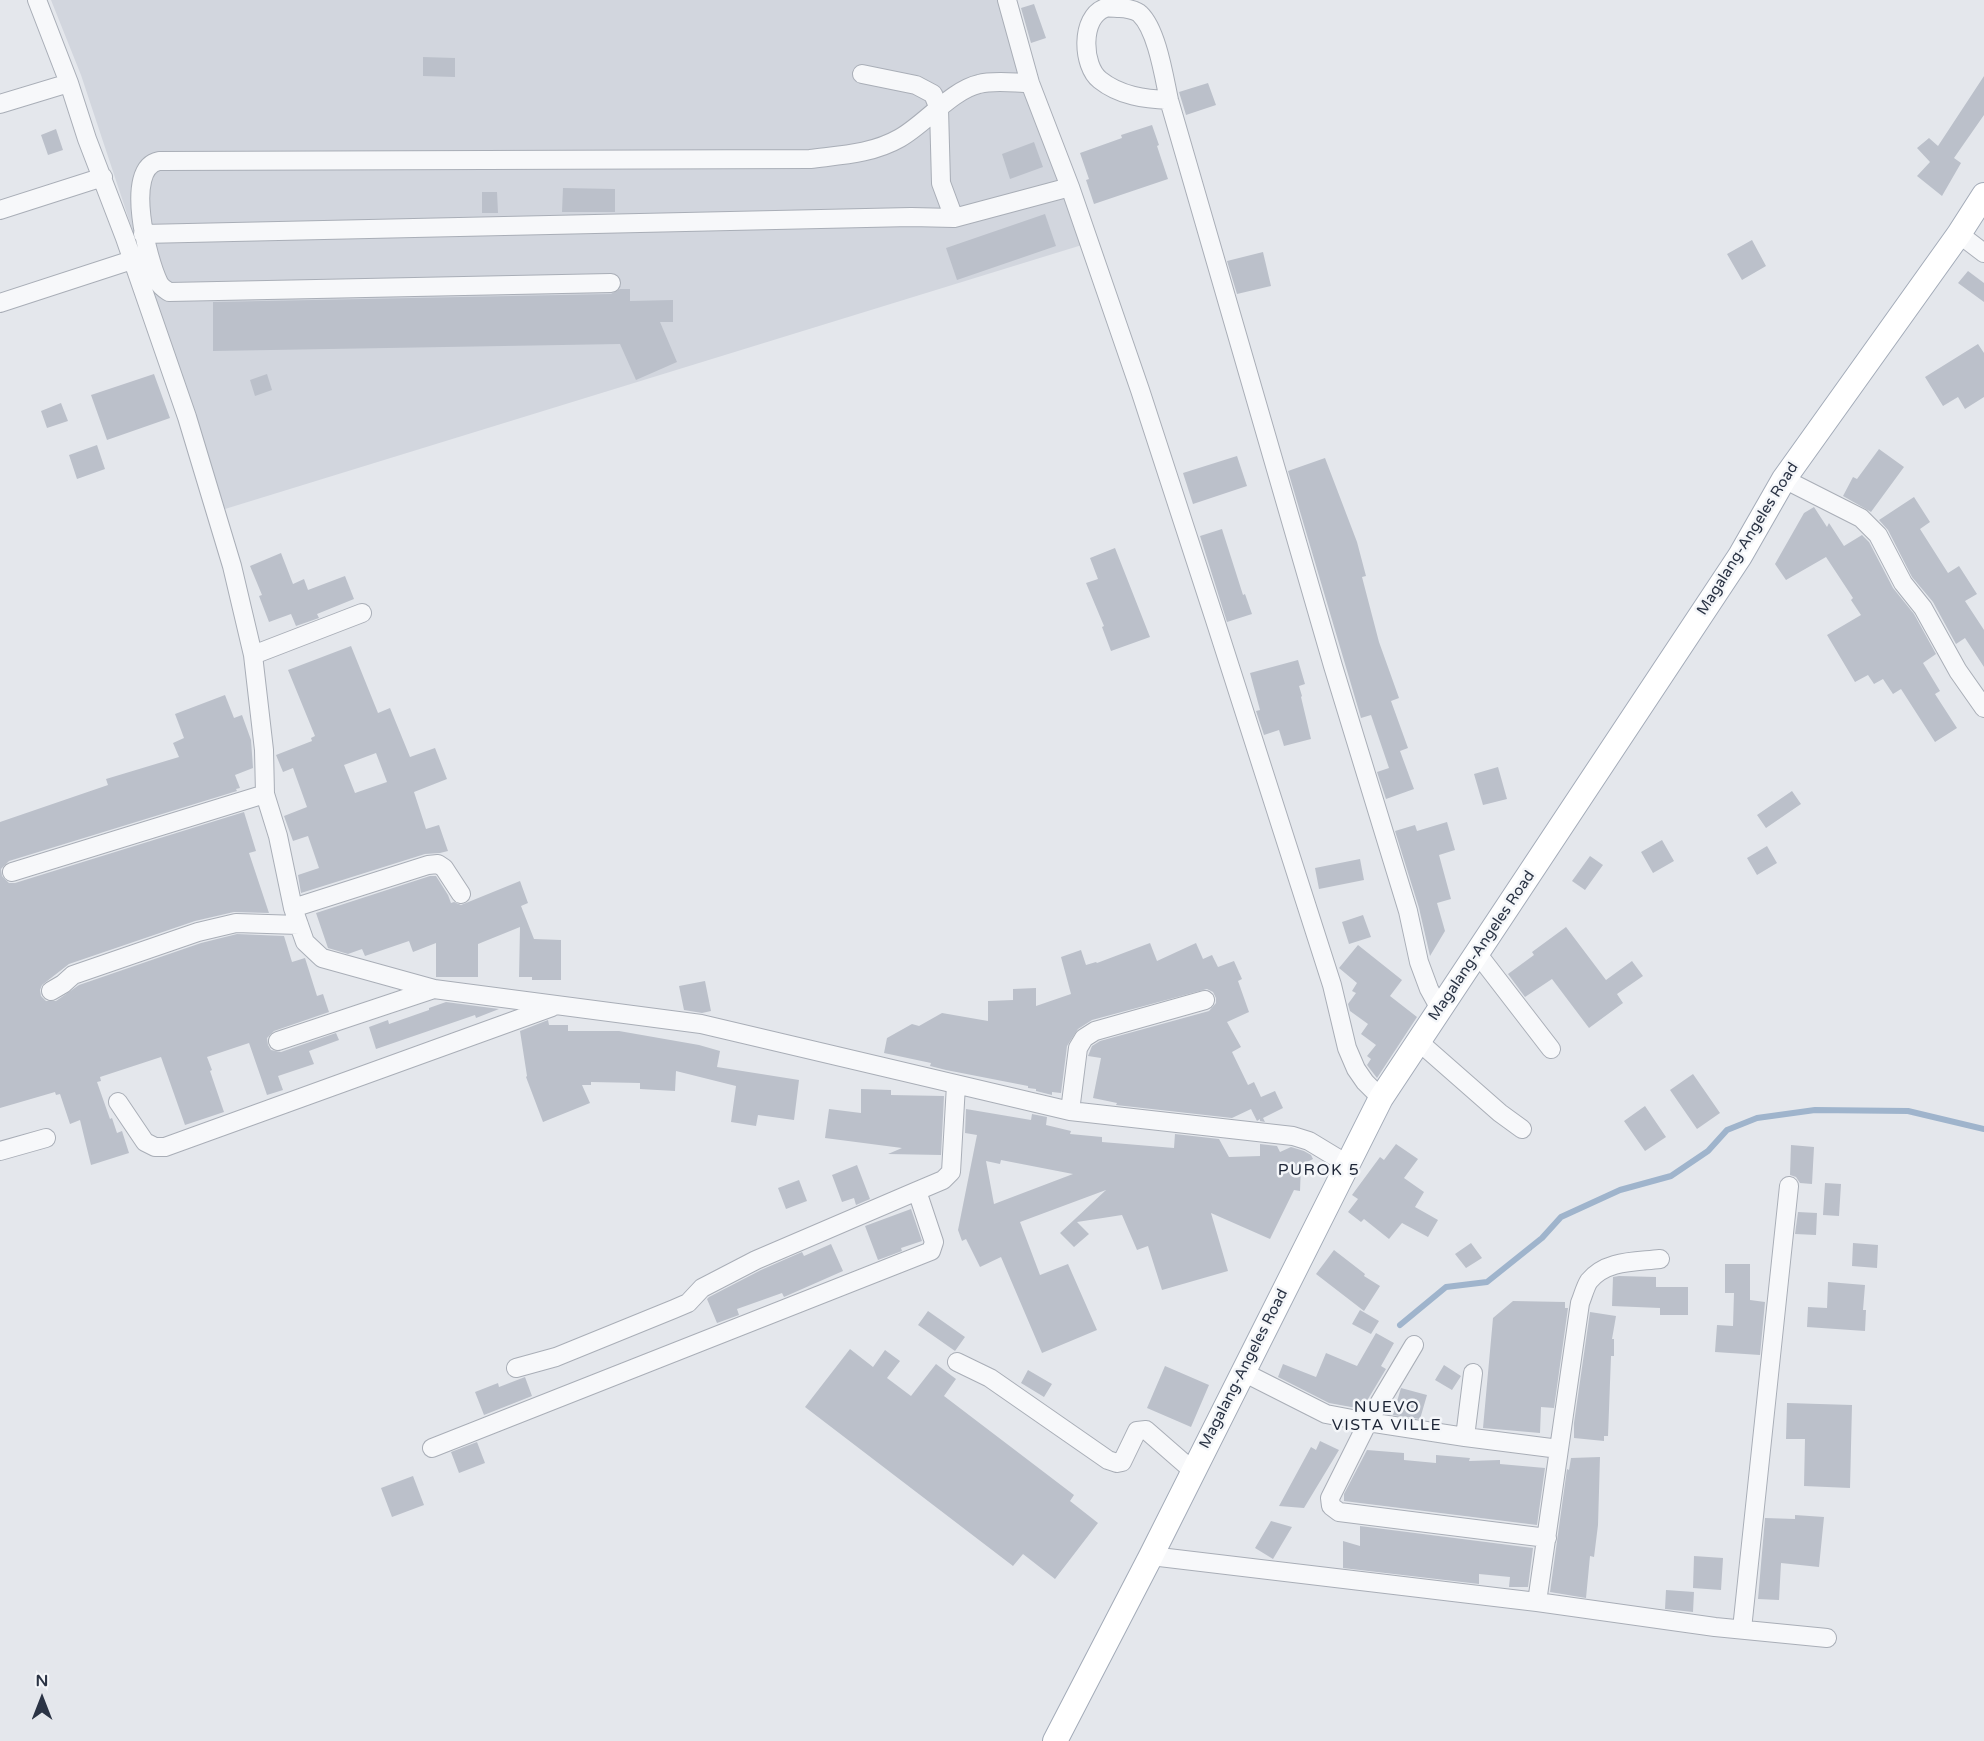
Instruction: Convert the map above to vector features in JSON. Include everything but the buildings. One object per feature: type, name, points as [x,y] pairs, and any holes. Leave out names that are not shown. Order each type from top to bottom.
[{"type":"main road","name":"Magalang-Angeles Road","points":[[1055,1741],[1151,1556],[1381,1098],[1740,556],[1784,479],[1959,234],[1984,195]]},
{"type":"street","points":[[37,0],[103,177],[187,417],[232,566],[253,655],[264,750],[265,794],[278,836],[304,942],[322,958],[434,989],[701,1024],[1070,1111],[1293,1136],[1310,1141],[1347,1164]]},
{"type":"street","points":[[1007,0],[1030,83],[1070,187],[1144,401],[1325,962],[1347,1048],[1356,1069],[1381,1098]]},
{"type":"street","points":[[1169,100],[1143,99],[1118,91],[1098,79],[1086,57],[1087,35],[1092,18],[1105,8],[1123,8],[1139,12],[1152,31],[1169,100],[1333,666],[1408,911],[1419,962],[1429,989],[1440,1009]]},
{"type":"street","points":[[862,74],[916,85],[933,94],[939,109],[941,183],[954,218]]},
{"type":"street","points":[[0,104],[69,83]]},
{"type":"street","points":[[611,283],[170,292],[160,285],[143,234],[140,202],[145,171],[148,165],[159,161],[810,159],[865,152],[900,138],[954,95],[979,84],[1030,83]]},
{"type":"street","points":[[0,210],[103,177]]},
{"type":"street","points":[[143,234],[954,218],[1070,187]]},
{"type":"street","points":[[1959,234],[1984,253]]},
{"type":"street","points":[[0,303],[132,260]]},
{"type":"street","points":[[1784,479],[1861,518],[1878,535],[1903,583],[1923,608],[1958,671],[1984,708]]},
{"type":"street","points":[[253,655],[362,613]]},
{"type":"street","points":[[12,872],[265,794]]},
{"type":"street","points":[[51,991],[73,975],[198,932],[236,923],[296,916],[428,865],[438,864],[444,868],[461,894]]},
{"type":"street","points":[[1477,953],[1551,1049]]},
{"type":"street","points":[[278,1041],[434,989]]},
{"type":"street","points":[[1070,1111],[1078,1048],[1084,1038],[1095,1031],[1205,1000]]},
{"type":"street","points":[[118,1102],[145,1142],[155,1148],[165,1147],[557,1006]]},
{"type":"street","points":[[1418,1041],[1500,1113],[1522,1129]]},
{"type":"street","points":[[516,1368],[556,1357],[688,1303],[702,1287],[756,1260],[943,1180],[951,1172],[956,1085]]},
{"type":"street","points":[[0,1150],[46,1138]]},
{"type":"street","points":[[1743,1629],[1789,1186]]},
{"type":"street","points":[[432,1448],[931,1251],[934,1242],[917,1191]]},
{"type":"street","points":[[1537,1602],[1580,1303],[1588,1283],[1600,1270],[1616,1264],[1660,1259]]},
{"type":"street","points":[[1414,1345],[1368,1422],[1330,1498],[1331,1506],[1339,1512],[1546,1538]]},
{"type":"street","points":[[957,1362],[990,1378],[1108,1460],[1122,1462],[1137,1431],[1146,1430],[1193,1471]]},
{"type":"street","points":[[1243,1372],[1326,1414],[1465,1437],[1559,1449]]},
{"type":"street","points":[[1465,1437],[1473,1372]]},
{"type":"street","points":[[1151,1556],[1537,1602],[1714,1627],[1827,1638]]},
{"type":"shaded area","points":[[51,0],[998,0],[1082,245],[225,509],[81,75]]},
{"type":"waterway","points":[[1400,1325],[1446,1287],[1487,1282],[1542,1238],[1561,1217],[1620,1190],[1671,1176],[1708,1151],[1727,1130],[1757,1118],[1815,1110],[1908,1111],[1984,1129]]},
{"type":"district","name":"PUROK 5","points":[[1319,1171]]},
{"type":"district","name":"NUEVO VISTA VILLE","points":[[1387,1417]]}]
